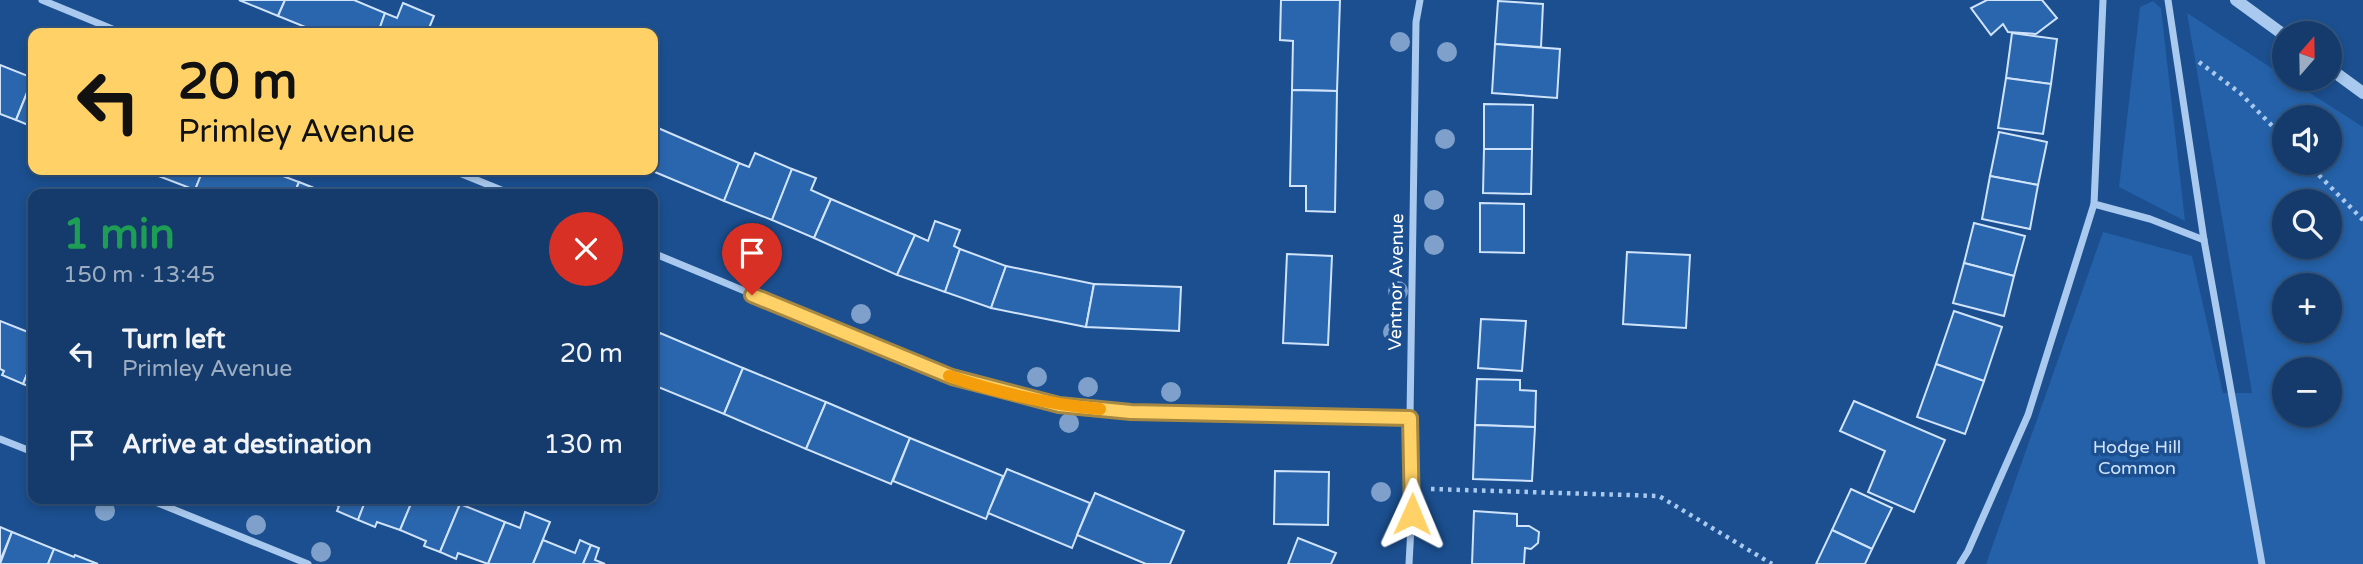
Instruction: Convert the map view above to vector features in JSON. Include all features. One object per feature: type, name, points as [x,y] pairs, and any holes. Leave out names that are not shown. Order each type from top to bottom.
[{"type":"street","points":[[42,0],[110,28]]},
{"type":"street","name":"Ventnor Avenue","points":[[1409,564],[1413,489],[1410,418],[1416,22],[1420,0]]},
{"type":"street","points":[[1960,564],[2028,415],[2094,204],[2103,0]]},
{"type":"street","points":[[2168,0],[2204,240],[2262,564]]},
{"type":"street","points":[[2236,0],[2272,26]]},
{"type":"street","points":[[2342,78],[2363,93]]},
{"type":"street","points":[[464,175],[499,189]]},
{"type":"street","points":[[2094,204],[2150,219],[2204,240]]},
{"type":"street","points":[[658,255],[952,377],[1059,405],[1131,412],[1410,418]]},
{"type":"street","points":[[0,439],[28,450]]},
{"type":"street","points":[[160,504],[308,564]]},
{"type":"path","points":[[2174,44],[2240,93],[2272,126]]},
{"type":"path","points":[[2319,175],[2363,220]]},
{"type":"path","points":[[1413,489],[1659,496],[1772,564]]},
{"type":"green space","points":[[2153,1],[2161,8],[2185,221],[2119,187],[2140,7]]},
{"type":"green space","name":"Hodge Hill Common","points":[[2187,13],[2272,68],[2272,91],[2307,91],[2329,105],[2272,105],[2272,175],[2342,175],[2342,114],[2363,127],[2363,564],[1986,564],[2103,232],[2192,256],[2223,393],[2252,393]]},
{"type":"building","points":[[239,0],[285,0],[278,16]]},
{"type":"building","points":[[285,0],[354,0],[385,13],[380,28],[308,28],[278,16]]},
{"type":"building","points":[[1281,0],[1340,0],[1337,91],[1292,90],[1293,41],[1280,40]]},
{"type":"building","points":[[1987,0],[2042,0],[2057,18],[2036,34],[2008,32],[2003,24],[1991,35],[1971,8]]},
{"type":"building","points":[[1498,1],[1543,4],[1541,47],[1495,44]]},
{"type":"building","points":[[403,3],[434,16],[429,28],[380,28],[385,13],[397,18]]},
{"type":"building","points":[[2012,33],[2057,39],[2051,84],[2006,78]]},
{"type":"building","points":[[1495,44],[1560,49],[1557,98],[1492,93]]},
{"type":"building","points":[[0,65],[28,76],[28,90],[16,120],[0,114]]},
{"type":"building","points":[[2006,78],[2051,84],[2043,134],[1998,128]]},
{"type":"building","points":[[28,90],[28,125],[16,120]]},
{"type":"building","points":[[1292,90],[1337,91],[1335,212],[1306,211],[1306,186],[1290,186]]},
{"type":"building","points":[[1484,104],[1533,105],[1532,149],[1484,149]]},
{"type":"building","points":[[658,128],[739,163],[724,201],[658,173]]},
{"type":"building","points":[[1999,132],[2047,142],[2038,185],[1990,176]]},
{"type":"building","points":[[1484,149],[1532,149],[1531,194],[1483,193]]},
{"type":"building","points":[[755,153],[792,169],[772,220],[724,201],[739,163],[749,167]]},
{"type":"building","points":[[792,169],[816,178],[811,190],[831,199],[814,238],[772,220]]},
{"type":"building","points":[[156,175],[201,175],[195,189]]},
{"type":"building","points":[[201,175],[280,175],[299,182],[296,189],[195,189]]},
{"type":"building","points":[[1990,176],[2038,185],[2030,229],[1982,219]]},
{"type":"building","points":[[299,182],[316,189],[296,189]]},
{"type":"building","points":[[831,199],[915,235],[897,275],[814,238]]},
{"type":"building","points":[[1480,203],[1524,204],[1524,253],[1480,252]]},
{"type":"building","points":[[935,221],[960,230],[954,246],[960,249],[945,292],[897,275],[915,235],[928,241]]},
{"type":"building","points":[[1974,223],[2025,236],[2014,276],[1964,263]]},
{"type":"building","points":[[960,249],[1006,266],[991,308],[945,292]]},
{"type":"building","points":[[1627,252],[1690,255],[1686,328],[1623,324]]},
{"type":"building","points":[[1287,254],[1332,256],[1328,345],[1283,343]]},
{"type":"building","points":[[1964,263],[2014,276],[2004,316],[1953,303]]},
{"type":"building","points":[[1006,266],[1094,284],[1086,327],[991,308]]},
{"type":"building","points":[[1094,284],[1181,287],[1179,331],[1086,327]]},
{"type":"building","points":[[1954,311],[2002,327],[1984,381],[1936,364]]},
{"type":"building","points":[[1481,319],[1526,321],[1522,371],[1478,368]]},
{"type":"building","points":[[0,321],[28,332],[28,372],[23,384],[2,375],[4,371],[0,369]]},
{"type":"building","points":[[660,333],[743,368],[724,414],[658,387]]},
{"type":"building","points":[[1936,364],[1984,381],[1965,434],[1917,417]]},
{"type":"building","points":[[743,368],[826,402],[806,449],[724,414]]},
{"type":"building","points":[[28,372],[28,386],[23,384]]},
{"type":"building","points":[[1477,379],[1520,380],[1520,390],[1536,391],[1535,427],[1475,425]]},
{"type":"building","points":[[1854,401],[1945,440],[1914,512],[1868,492],[1885,451],[1840,431]]},
{"type":"building","points":[[826,402],[910,438],[891,484],[806,449]]},
{"type":"building","points":[[1475,425],[1535,427],[1532,481],[1473,479]]},
{"type":"building","points":[[910,438],[1003,476],[986,519],[893,481]]},
{"type":"building","points":[[1007,469],[1090,503],[1072,548],[988,513]]},
{"type":"building","points":[[1275,471],[1329,472],[1328,525],[1274,524]]},
{"type":"building","points":[[1851,489],[1892,508],[1872,549],[1832,530]]},
{"type":"building","points":[[1095,493],[1184,531],[1170,564],[1146,564],[1077,535]]},
{"type":"building","points":[[334,504],[364,504],[358,520],[337,511],[339,506]]},
{"type":"building","points":[[364,504],[411,504],[400,530],[377,522],[375,527],[358,520]]},
{"type":"building","points":[[411,504],[460,504],[440,552],[424,546],[426,541],[400,530]]},
{"type":"building","points":[[460,504],[505,522],[488,564],[458,553],[456,559],[440,552]]},
{"type":"building","points":[[1474,511],[1517,514],[1517,526],[1529,526],[1539,532],[1538,543],[1531,549],[1525,548],[1524,564],[1472,564]]},
{"type":"building","points":[[525,512],[550,522],[533,564],[488,564],[505,522],[520,528]]},
{"type":"building","points":[[0,527],[12,532],[0,561]]},
{"type":"building","points":[[1832,530],[1872,549],[1865,564],[1816,564]]},
{"type":"building","points":[[12,532],[54,549],[48,564],[0,564]]},
{"type":"building","points":[[1298,538],[1336,553],[1331,564],[1288,564]]},
{"type":"building","points":[[543,540],[575,553],[580,540],[591,545],[583,564],[533,564]]},
{"type":"building","points":[[591,545],[599,548],[595,560],[605,564],[583,564]]},
{"type":"building","points":[[54,549],[74,557],[75,555],[98,564],[48,564]]},
{"type":"slow traffic","points":[[949,376],[1059,405],[1100,409]]},
{"type":"route","points":[[752,295],[952,377],[1059,405],[1131,412],[1410,418],[1412,514]]}]
